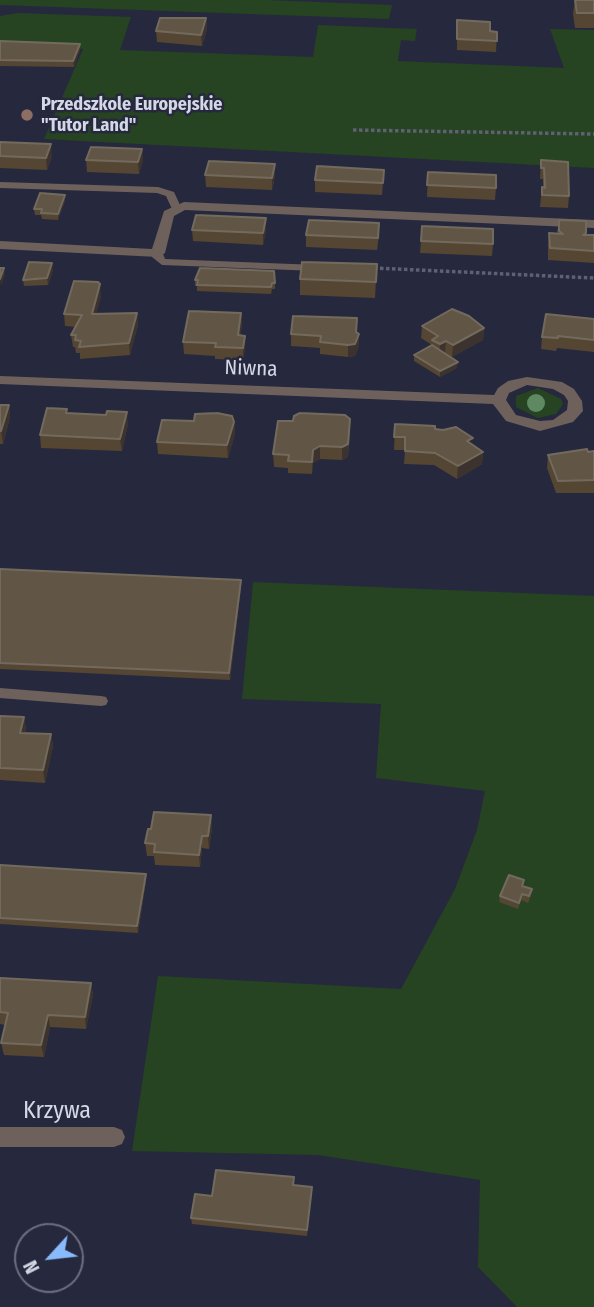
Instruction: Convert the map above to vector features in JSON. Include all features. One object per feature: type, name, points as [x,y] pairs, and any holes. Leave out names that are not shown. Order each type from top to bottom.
[{"type":"street","points":[[0,245],[158,253],[167,216],[176,207],[594,224]]},
{"type":"street","name":"Niwna","points":[[0,380],[499,400]]},
{"type":"street","points":[[542,381],[569,392],[575,401],[575,411],[568,419],[556,424],[524,424],[511,418],[502,409],[499,400],[503,391],[513,384],[542,381]]},
{"type":"street","name":"Krzywa","points":[[0,1137],[114,1137]]},
{"type":"lane","points":[[0,186],[158,190],[170,194],[176,207]]},
{"type":"lane","points":[[158,253],[157,257],[162,262],[317,268]]},
{"type":"lane","points":[[0,693],[101,701]]},
{"type":"path","points":[[353,130],[594,134]]},
{"type":"path","points":[[362,267],[594,278]]},
{"type":"green space","points":[[0,0],[267,0],[392,5],[389,19],[0,5]]},
{"type":"green space","points":[[18,13],[131,17],[120,50],[313,57],[318,25],[417,29],[415,41],[401,40],[398,61],[564,68],[550,29],[594,30],[594,168],[44,139],[83,49],[0,45],[0,16]]},
{"type":"green space","points":[[538,388],[561,399],[563,404],[556,414],[538,418],[516,407],[516,396]]},
{"type":"green space","points":[[253,582],[594,596],[594,1307],[517,1307],[478,1267],[480,1180],[318,1155],[132,1151],[158,976],[401,989],[455,889],[477,830],[485,791],[376,778],[381,704],[242,699]]},
{"type":"building","points":[[575,0],[594,0],[594,13],[577,13]]},
{"type":"building","points":[[160,18],[206,18],[201,35],[156,31]]},
{"type":"building","points":[[457,20],[490,22],[490,31],[497,32],[497,41],[457,39]]},
{"type":"building","points":[[0,41],[80,44],[73,61],[0,60]]},
{"type":"building","points":[[0,142],[51,144],[46,158],[0,156]]},
{"type":"building","points":[[91,147],[142,149],[138,162],[86,160]]},
{"type":"building","points":[[541,160],[568,162],[569,196],[542,195],[542,187],[545,188]]},
{"type":"building","points":[[209,161],[275,164],[272,178],[205,175]]},
{"type":"building","points":[[317,166],[384,170],[383,183],[315,180]]},
{"type":"building","points":[[428,172],[496,175],[496,188],[427,185]]},
{"type":"building","points":[[40,193],[65,195],[58,214],[41,213],[42,209],[34,209]]},
{"type":"building","points":[[196,215],[266,218],[263,233],[192,230]]},
{"type":"building","points":[[309,220],[379,223],[378,238],[306,235]]},
{"type":"building","points":[[559,220],[586,221],[586,233],[583,235],[594,235],[594,251],[550,248],[549,233],[563,234],[559,231]]},
{"type":"building","points":[[422,226],[493,229],[493,244],[421,241]]},
{"type":"building","points":[[29,262],[52,263],[47,278],[23,280]]},
{"type":"building","points":[[302,262],[377,264],[376,282],[300,279]]},
{"type":"building","points":[[200,268],[274,271],[275,283],[272,283],[271,287],[197,285],[198,280],[195,280]]},
{"type":"building","points":[[74,281],[100,284],[92,314],[137,313],[129,343],[79,347],[81,341],[75,340],[76,335],[71,335],[82,315],[64,314]]},
{"type":"building","points":[[452,309],[469,316],[484,328],[453,345],[446,341],[440,344],[432,340],[438,336],[422,326]]},
{"type":"building","points":[[189,311],[241,313],[238,335],[245,336],[243,348],[215,347],[216,343],[183,342]]},
{"type":"building","points":[[546,314],[594,319],[594,340],[542,337]]},
{"type":"building","points":[[293,316],[357,318],[356,332],[359,334],[355,344],[320,342],[321,336],[291,334]]},
{"type":"building","points":[[432,345],[458,362],[440,371],[414,355]]},
{"type":"building","points":[[0,405],[9,405],[1,431],[0,431]]},
{"type":"building","points":[[47,408],[67,409],[66,413],[106,415],[107,411],[127,412],[120,439],[40,435]]},
{"type":"building","points":[[217,413],[232,416],[234,422],[227,445],[157,442],[162,420],[194,421],[195,414]]},
{"type":"building","points":[[300,413],[345,415],[350,419],[348,444],[342,447],[320,446],[313,450],[312,462],[288,461],[289,455],[273,454],[278,421],[293,421],[294,416]]},
{"type":"building","points":[[395,424],[435,426],[435,429],[443,430],[456,427],[473,438],[467,441],[483,452],[458,466],[435,453],[405,451],[405,437],[394,437]]},
{"type":"building","points":[[587,449],[588,452],[594,451],[594,480],[558,481],[548,455]]},
{"type":"building","points":[[0,569],[241,580],[229,673],[0,663]]},
{"type":"building","points":[[0,716],[24,717],[20,733],[51,734],[43,770],[0,768]]},
{"type":"building","points":[[154,812],[211,815],[208,836],[202,836],[199,855],[154,852],[155,844],[145,843]]},
{"type":"building","points":[[0,865],[146,874],[137,926],[0,918]]},
{"type":"building","points":[[509,875],[524,880],[522,886],[532,889],[529,896],[522,894],[519,903],[500,896]]},
{"type":"building","points":[[0,978],[91,983],[85,1017],[48,1015],[41,1045],[1,1043],[8,1013],[0,1012]]},
{"type":"building","points":[[216,1170],[294,1177],[293,1185],[312,1187],[307,1230],[191,1218],[195,1194],[212,1196]]},
{"type":"place","name":"Przedszkole Europejskie \"Tutor Land\"","points":[[27,115]]}]
